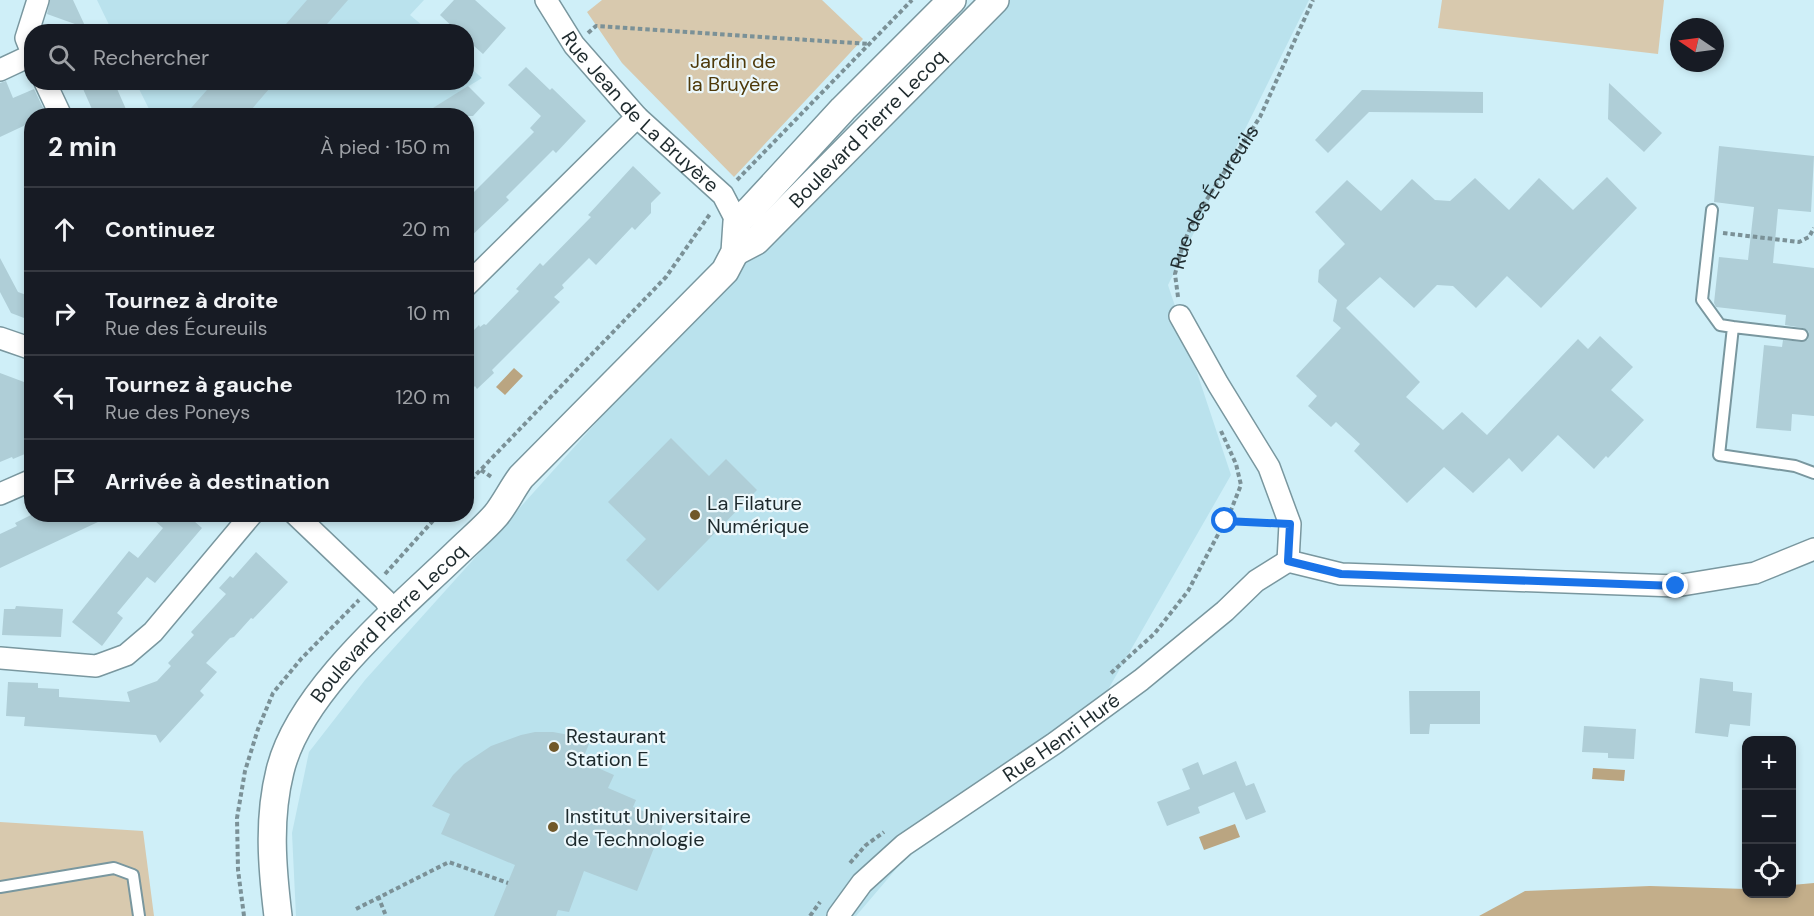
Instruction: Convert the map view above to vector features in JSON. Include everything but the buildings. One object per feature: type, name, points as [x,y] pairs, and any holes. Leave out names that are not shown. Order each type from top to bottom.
[{"type":"street","points":[[30,24],[38,0]]},
{"type":"street","name":"Rue Jean de La Bruyère","points":[[548,0],[574,45],[637,117],[723,195],[737,222]]},
{"type":"street","points":[[952,0],[974,20]]},
{"type":"street","name":"Boulevard Pierre Lecoq","points":[[278,916],[273,876],[273,808],[284,758],[310,706],[338,670],[496,515],[521,477],[726,271],[735,252],[737,222],[843,109],[952,0]]},
{"type":"street","name":"Boulevard Pierre Lecoq","points":[[735,252],[756,241],[995,0]]},
{"type":"street","points":[[0,70],[24,58]]},
{"type":"street","points":[[49,90],[57,108]]},
{"type":"street","points":[[474,278],[637,117]]},
{"type":"street","points":[[1180,316],[1269,467],[1290,524],[1288,561],[1341,574],[1676,586],[1755,573],[1814,549]]},
{"type":"street","points":[[0,338],[24,347]]},
{"type":"street","points":[[0,494],[24,484]]},
{"type":"street","points":[[0,658],[96,666],[126,655],[153,632],[245,522]]},
{"type":"street","points":[[303,522],[385,600],[394,615]]},
{"type":"street","name":"Rue Henri Huré","points":[[838,916],[862,883],[904,845],[1065,736],[1149,673],[1225,611],[1256,581],[1288,561]]},
{"type":"lane","points":[[1712,210],[1702,300],[1720,325],[1802,335]]},
{"type":"lane","points":[[1733,327],[1719,455],[1795,466],[1814,473]]},
{"type":"lane","points":[[0,886],[114,868],[133,875],[139,916]]},
{"type":"path","points":[[474,477],[666,277],[723,195],[912,0]]},
{"type":"path","name":"Rue des Écureuils","points":[[1180,316],[1175,274],[1183,244],[1197,216],[1260,117],[1313,0]]},
{"type":"path","points":[[574,45],[596,26],[870,44]]},
{"type":"path","points":[[1709,231],[1798,242],[1809,237],[1814,228]]},
{"type":"path","points":[[1109,675],[1155,633],[1188,591],[1225,521],[1241,485],[1236,464],[1222,436],[1219,421],[1233,409]]},
{"type":"path","points":[[1225,521],[1290,524]]},
{"type":"path","points":[[844,870],[866,845],[890,828]]},
{"type":"path","points":[[356,909],[449,862],[508,883]]},
{"type":"path","points":[[378,896],[386,916]]},
{"type":"path","points":[[810,916],[823,898]]},
{"type":"shaded area","points":[[97,0],[424,0],[410,15],[421,24],[109,24]]},
{"type":"shaded area","points":[[976,0],[1309,0],[1168,285],[1231,475],[1082,735],[949,807],[856,916],[296,916],[292,833],[309,752],[365,680]]},
{"type":"shaded area","points":[[474,71],[482,78],[474,83]]},
{"type":"shaded area","points":[[140,90],[462,90],[433,108],[148,108]]},
{"type":"shaded area","points":[[514,368],[523,376],[505,395],[496,387]]},
{"type":"shaded area","points":[[1593,768],[1625,770],[1624,781],[1592,779]]},
{"type":"shaded area","points":[[1235,824],[1240,837],[1204,850],[1199,837]]},
{"type":"shaded area","points":[[1814,883],[1814,916],[1479,916],[1525,891],[1650,886],[1742,889],[1742,898],[1796,898],[1796,885]]},
{"type":"green space","name":"Jardin de la Bruyère","points":[[602,0],[822,0],[863,39],[734,177],[622,63],[587,12]]},
{"type":"green space","points":[[1442,0],[1664,0],[1658,54],[1438,28]]},
{"type":"green space","points":[[0,822],[143,831],[154,916],[0,916]]},
{"type":"place","name":"La Filature Numérique","points":[[695,515]]},
{"type":"place","name":"Restaurant Station E","points":[[554,747]]},
{"type":"place","name":"Institut Universitaire de Technologie","points":[[553,827]]},
{"type":"route","points":[[1225,521],[1290,524],[1288,561],[1341,574],[1676,586]]}]
